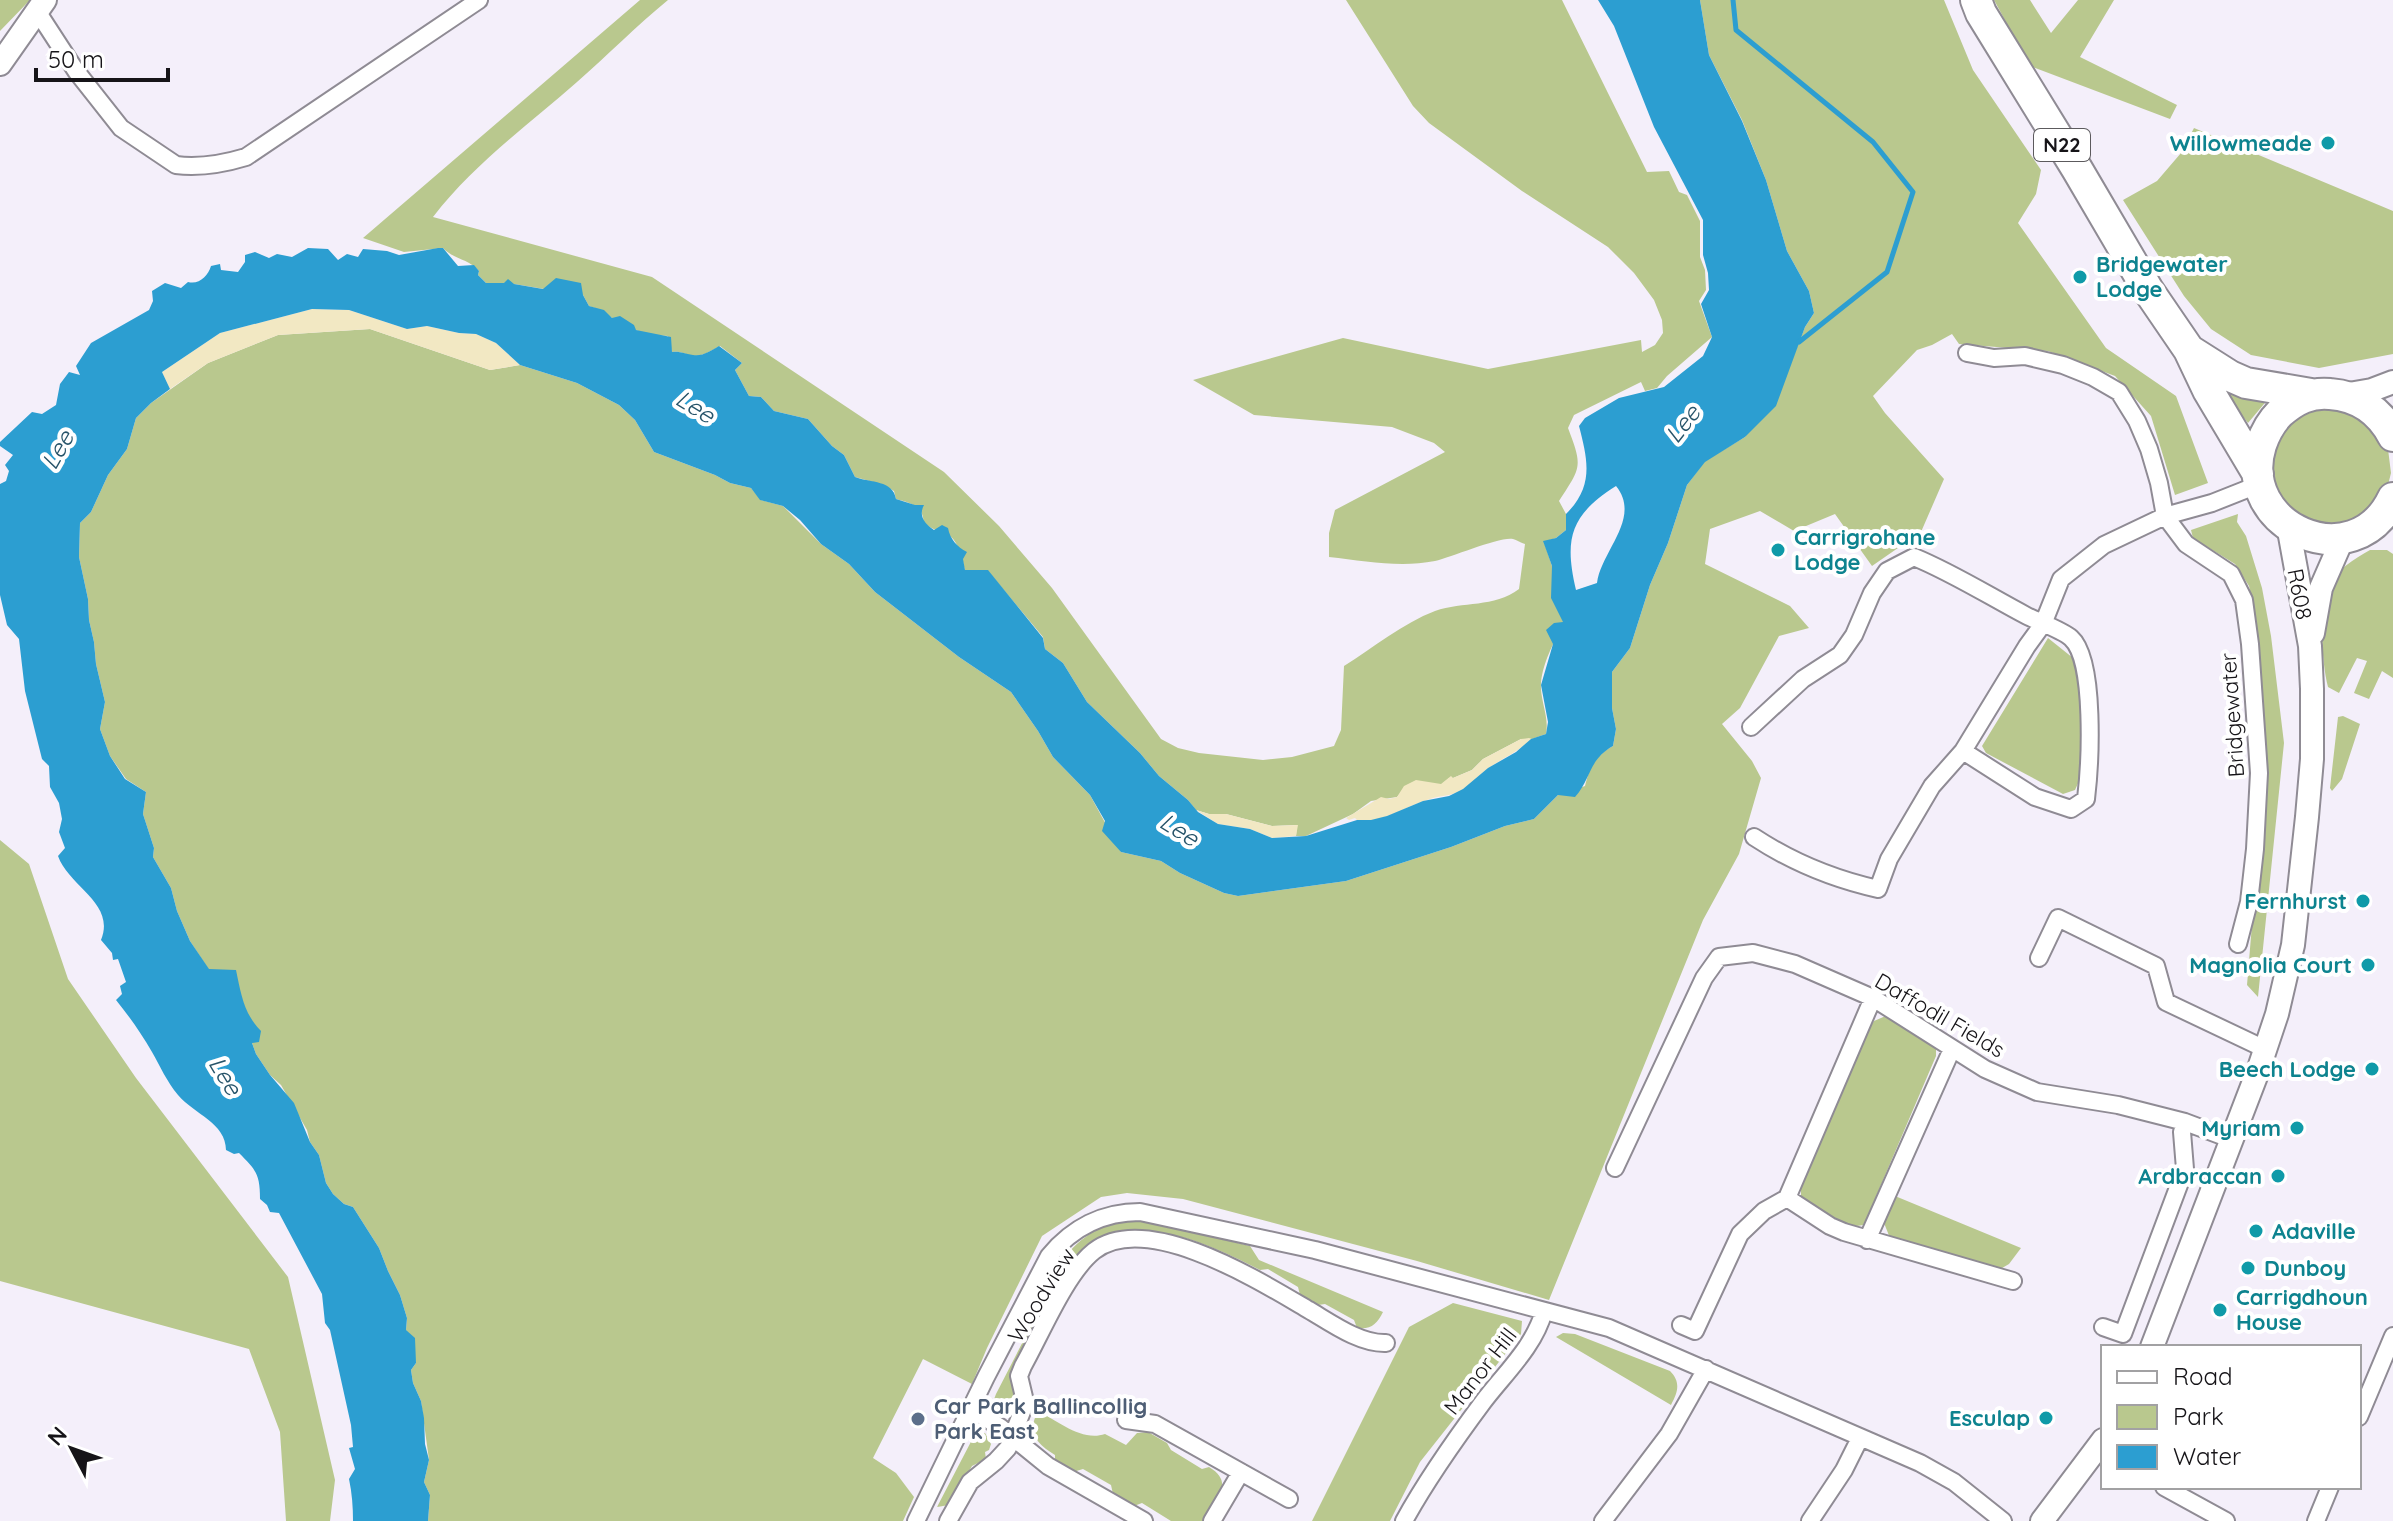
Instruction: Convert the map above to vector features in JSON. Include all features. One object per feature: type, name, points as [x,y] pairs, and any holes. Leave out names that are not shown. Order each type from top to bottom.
[{"type":"highway","name":"N22","points":[[1976,0],[2148,290],[2189,350],[2259,479],[2266,500],[2288,525]]},
{"type":"highway","name":"N22","points":[[2189,350],[2246,383],[2311,394],[2343,395],[2361,401],[2376,412],[2393,436]]},
{"type":"highway","points":[[2259,479],[2259,454],[2265,434],[2276,417],[2292,403],[2311,394]]},
{"type":"highway","points":[[2348,538],[2368,528],[2393,498]]},
{"type":"highway","points":[[2288,525],[2317,538],[2393,539]]},
{"type":"main road","points":[[1,60],[41,5]]},
{"type":"main road","points":[[2343,395],[2372,390],[2393,382]]},
{"type":"main road","name":"R608","points":[[2153,1345],[2233,1140],[2265,1049],[2290,963],[2303,868],[2312,759],[2310,646],[2288,525]]},
{"type":"main road","name":"R608","points":[[2310,646],[2321,588],[2348,538]]},
{"type":"main road","points":[[2042,1521],[2101,1447]]},
{"type":"street","points":[[41,5],[76,71],[121,128],[182,166],[218,165],[246,157],[479,0]]},
{"type":"street","name":"Bridgewater","points":[[1967,353],[1994,358],[2025,356],[2063,365],[2119,392],[2137,421],[2149,449],[2165,516],[2186,544],[2231,574],[2244,600],[2259,773],[2254,862],[2249,902],[2238,944]]},
{"type":"street","points":[[1754,837],[1780,854],[1834,877],[1878,889],[1889,859],[1932,786],[1963,751],[2043,624],[2061,579],[2104,545],[2165,516],[2212,503],[2259,479]]},
{"type":"street","points":[[1751,727],[1803,679],[1840,655],[1854,635],[1872,593],[1887,571],[1914,557],[1944,569],[2072,638],[2085,663],[2090,765],[2086,799],[2071,809],[2035,797],[1963,751]]},
{"type":"street","points":[[2039,958],[2058,918],[2156,966],[2166,1002],[2265,1049]]},
{"type":"street","name":"Daffodil Fields","points":[[1615,1168],[1698,992],[1719,957],[1753,953],[1795,964],[1873,998],[1985,1069],[2037,1092],[2118,1105],[2185,1122],[2233,1140]]},
{"type":"street","points":[[1681,1325],[1695,1331],[1740,1234],[1764,1211],[1787,1198],[1873,998]]},
{"type":"street","points":[[1867,1240],[1952,1049]]},
{"type":"street","points":[[2103,1327],[2123,1334],[2185,1169],[2182,1132],[2185,1122]]},
{"type":"street","points":[[1787,1198],[1830,1226],[1867,1240],[2013,1281]]},
{"type":"street","points":[[916,1521],[1049,1256],[1063,1239],[1120,1212],[1160,1215],[1315,1250],[1609,1328],[1920,1463],[1954,1482],[2003,1521]]},
{"type":"street","name":"Woodview","points":[[1012,1437],[1023,1409],[1024,1397],[1019,1376],[1023,1366],[1069,1282],[1086,1258],[1095,1250],[1119,1241],[1148,1241],[1201,1253],[1261,1281],[1362,1338],[1386,1343]]},
{"type":"street","name":"Manor Hill","points":[[1404,1521],[1450,1446],[1535,1337],[1544,1311]]},
{"type":"street","points":[[2361,1414],[2386,1370],[2393,1336]]},
{"type":"street","points":[[1603,1521],[1669,1434],[1706,1369]]},
{"type":"street","points":[[971,1409],[1048,1466],[1144,1521]]},
{"type":"street","points":[[1126,1420],[1155,1424],[1289,1499]]},
{"type":"street","points":[[948,1521],[970,1482],[996,1461],[1008,1448],[1012,1437]]},
{"type":"street","points":[[1810,1521],[1844,1470],[1860,1438]]},
{"type":"street","points":[[1212,1521],[1241,1472]]},
{"type":"street","points":[[2168,1489],[2226,1521]]},
{"type":"street","points":[[2316,1521],[2329,1489]]},
{"type":"green space","points":[[0,0],[30,0],[0,31]]},
{"type":"green space","points":[[640,0],[668,0],[483,163],[433,217],[652,277],[944,472],[999,526],[1052,588],[1161,739],[1178,748],[1199,753],[1263,760],[1292,757],[1334,746],[1341,730],[1344,666],[1423,616],[1446,608],[1489,602],[1519,589],[1525,544],[1507,539],[1435,561],[1409,564],[1329,557],[1329,533],[1335,510],[1445,452],[1434,443],[1392,427],[1254,415],[1193,380],[1343,338],[1488,369],[1641,340],[1642,352],[1655,345],[1663,333],[1662,320],[1654,300],[1634,273],[1608,247],[1522,191],[1429,123],[1413,106],[1346,0],[1562,0],[1647,172],[1669,171],[1679,192],[1687,195],[1700,221],[1700,257],[1705,270],[1706,290],[1699,301],[1712,337],[1657,388],[1645,391],[1641,382],[1574,415],[1568,428],[1578,459],[1572,481],[1559,501],[1566,514],[1566,530],[1544,542],[1564,623],[1548,655],[1541,681],[1546,734],[1521,739],[1483,759],[1472,770],[1449,778],[1441,785],[1424,782],[1403,790],[1397,797],[1371,801],[1353,814],[1306,836],[1296,836],[1297,825],[1272,826],[1196,810],[1087,702],[1063,663],[1045,649],[1043,637],[988,571],[965,571],[958,547],[950,536],[927,525],[918,508],[896,499],[894,491],[855,477],[844,455],[808,419],[774,411],[761,397],[749,396],[735,370],[742,363],[720,346],[696,356],[672,352],[668,336],[625,326],[589,306],[583,295],[552,283],[544,289],[486,283],[475,267],[443,248],[404,252],[363,238]]},
{"type":"green space","points":[[1700,0],[1944,0],[1973,70],[2041,170],[2036,194],[2018,223],[2106,348],[2176,396],[2208,483],[2175,495],[2151,416],[2115,376],[2048,351],[1959,344],[1952,334],[1917,350],[1873,396],[1944,479],[1921,532],[1872,566],[1835,514],[1794,531],[1760,511],[1710,529],[1705,564],[1790,606],[1809,628],[1779,636],[1740,708],[1722,724],[1752,761],[1761,778],[1739,854],[1703,920],[1549,1300],[1417,1261],[1183,1199],[1127,1193],[1101,1197],[1042,1236],[972,1384],[923,1359],[873,1458],[896,1473],[914,1497],[903,1521],[428,1521],[430,1495],[424,1482],[429,1460],[421,1401],[411,1370],[416,1363],[400,1295],[379,1248],[353,1207],[344,1204],[326,1183],[319,1155],[310,1142],[307,1130],[281,1085],[256,1054],[252,1043],[253,1023],[241,996],[209,970],[190,941],[171,888],[153,857],[154,848],[143,814],[146,792],[126,779],[110,756],[100,729],[105,702],[79,557],[80,523],[91,512],[108,475],[127,449],[136,418],[151,403],[208,363],[278,335],[370,329],[490,370],[520,365],[577,383],[619,405],[635,420],[654,452],[730,483],[751,488],[761,500],[783,506],[821,544],[849,564],[875,592],[959,657],[1011,692],[1053,757],[1090,795],[1121,852],[1161,861],[1224,893],[1238,896],[1346,881],[1505,826],[1534,819],[1558,795],[1585,786],[1594,762],[1613,746],[1616,729],[1612,708],[1612,672],[1630,648],[1687,485],[1705,461],[1745,437],[1792,360],[1814,313],[1809,291],[1787,251],[1766,180],[1742,120],[1709,55]]},
{"type":"green space","points":[[1994,0],[2030,0],[2051,33],[2078,0],[2114,0],[2080,57],[2177,105],[2170,119],[2030,66]]},
{"type":"green space","points":[[2194,128],[2393,211],[2393,354],[2319,368],[2251,355],[2211,329],[2184,296],[2123,200],[2157,181],[2181,153]]},
{"type":"green space","points":[[2207,371],[2269,398],[2248,423]]},
{"type":"green space","points":[[2318,406],[2356,411],[2388,449],[2391,473],[2376,507],[2344,526],[2307,523],[2277,499],[2268,460],[2285,424]]},
{"type":"green space","points":[[2238,514],[2237,522],[2246,536],[2262,588],[2284,743],[2258,997],[2247,985],[2265,767],[2255,613],[2249,586],[2235,564],[2193,538],[2191,530]]},
{"type":"green space","points":[[2370,550],[2387,550],[2393,554],[2393,678],[2382,671],[2369,699],[2354,693],[2367,661],[2357,658],[2339,693],[2328,687],[2322,622],[2325,597],[2331,581],[2346,566]]},
{"type":"green space","points":[[2048,638],[2078,662],[2083,689],[2080,779],[2075,790],[2063,794],[1986,753],[1982,746]]},
{"type":"green space","points":[[2343,716],[2360,724],[2342,779],[2332,791],[2338,717]]},
{"type":"green space","points":[[0,840],[29,864],[68,979],[136,1078],[288,1277],[335,1480],[330,1521],[286,1521],[280,1432],[249,1349],[0,1281]]},
{"type":"green space","points":[[1888,1015],[1932,1042],[1936,1056],[1866,1220],[1863,1225],[1846,1225],[1822,1214],[1801,1197],[1801,1187],[1869,1029],[1874,1021]]},
{"type":"green space","points":[[1895,1196],[2021,1248],[2009,1264],[1997,1271],[1890,1238],[1884,1223]]},
{"type":"green space","points":[[1143,1220],[1250,1246],[1259,1260],[1383,1312],[1373,1325],[1357,1328],[1354,1320],[1300,1295],[1298,1287],[1268,1269],[1260,1270],[1198,1242],[1151,1231],[1128,1230],[1107,1235],[1086,1247],[1072,1264],[1065,1265],[1042,1308],[1044,1314],[1013,1370],[1012,1386],[1016,1398],[1003,1411],[998,1409],[993,1402],[996,1394],[1069,1252],[1085,1237],[1102,1228]]},
{"type":"green space","points":[[1453,1303],[1522,1321],[1521,1334],[1420,1462],[1390,1521],[1312,1521],[1409,1327]]},
{"type":"green space","points":[[1563,1333],[1575,1334],[1670,1371],[1677,1387],[1671,1405],[1556,1337]]},
{"type":"green space","points":[[1038,1411],[1079,1433],[1105,1434],[1126,1445],[1137,1433],[1148,1432],[1202,1469],[1209,1467],[1217,1473],[1221,1479],[1221,1492],[1203,1521],[1171,1521],[1142,1503],[1134,1506],[1113,1494],[1111,1485],[1083,1469],[1073,1472],[1055,1462],[1055,1455],[1042,1446],[1033,1431]]},
{"type":"green space","points":[[985,1433],[991,1444],[985,1452],[986,1459],[972,1466],[949,1505],[937,1507],[975,1434]]},
{"type":"sand","points":[[312,309],[349,310],[407,329],[427,326],[476,334],[496,343],[520,365],[490,370],[370,329],[278,335],[208,363],[170,389],[162,372],[220,333]]},
{"type":"sand","points":[[1521,739],[1532,739],[1458,792],[1431,798],[1375,820],[1346,818],[1381,797],[1397,797],[1404,786],[1416,780],[1441,784],[1451,776],[1453,778],[1472,770],[1483,759]]},
{"type":"sand","points":[[1196,810],[1272,826],[1298,825],[1296,836],[1272,838],[1250,829],[1218,824]]},
{"type":"water","name":"Lee","points":[[1598,0],[1700,0],[1709,55],[1742,121],[1766,180],[1787,251],[1809,291],[1814,313],[1805,327],[1776,406],[1745,437],[1705,462],[1687,485],[1630,648],[1612,672],[1612,708],[1616,729],[1613,746],[1594,763],[1575,797],[1558,795],[1534,819],[1505,826],[1346,881],[1238,896],[1180,873],[1161,861],[1121,852],[1102,831],[1105,821],[1090,795],[1053,757],[1011,692],[959,657],[875,592],[849,564],[821,544],[783,506],[760,500],[751,488],[730,483],[654,452],[635,420],[619,405],[577,383],[520,365],[496,343],[476,334],[427,326],[407,329],[349,310],[312,309],[220,333],[162,372],[170,389],[136,418],[127,449],[108,475],[91,512],[80,523],[79,557],[105,702],[100,729],[110,756],[125,779],[146,792],[143,814],[154,848],[153,857],[171,888],[190,941],[209,969],[236,970],[247,1011],[261,1031],[259,1042],[252,1043],[256,1054],[294,1103],[310,1142],[319,1155],[326,1183],[344,1204],[353,1207],[379,1248],[400,1295],[407,1318],[406,1330],[415,1338],[416,1363],[411,1370],[421,1401],[429,1460],[424,1482],[430,1495],[428,1521],[353,1521],[349,1479],[355,1469],[349,1448],[353,1447],[351,1425],[330,1330],[325,1323],[322,1294],[279,1213],[270,1212],[260,1199],[258,1178],[253,1168],[239,1153],[226,1150],[225,1141],[215,1126],[178,1095],[116,1000],[122,994],[120,986],[126,982],[118,959],[113,960],[112,953],[101,940],[104,927],[102,916],[97,905],[71,877],[58,856],[65,848],[59,832],[62,819],[59,803],[50,787],[49,766],[42,759],[25,691],[19,639],[7,625],[0,595],[0,484],[6,481],[9,471],[5,465],[13,455],[0,446],[0,442],[32,412],[42,414],[56,405],[60,384],[69,372],[80,375],[76,366],[91,343],[149,310],[153,301],[152,291],[165,283],[181,288],[188,282],[199,281],[211,266],[220,264],[221,270],[238,272],[245,262],[245,255],[255,252],[269,258],[277,254],[292,257],[308,248],[328,249],[338,260],[347,254],[358,257],[363,249],[399,255],[443,248],[458,266],[474,265],[486,283],[504,283],[508,279],[514,284],[543,289],[556,278],[581,283],[589,306],[604,310],[612,318],[620,316],[634,325],[636,330],[671,337],[672,352],[700,355],[719,346],[742,363],[735,370],[749,396],[761,397],[774,411],[808,419],[844,455],[855,477],[886,485],[896,499],[924,505],[922,516],[928,525],[934,530],[942,525],[948,528],[954,542],[967,552],[963,559],[965,570],[988,570],[1043,638],[1045,649],[1063,663],[1087,702],[1198,812],[1218,824],[1250,829],[1272,838],[1306,836],[1357,820],[1387,816],[1463,789],[1531,739],[1546,734],[1548,722],[1541,685],[1553,644],[1546,630],[1554,623],[1563,622],[1551,598],[1552,566],[1543,541],[1556,538],[1566,530],[1566,514],[1575,504],[1585,483],[1585,451],[1579,426],[1585,418],[1619,398],[1664,387],[1703,356],[1712,337],[1701,304],[1709,290],[1703,255],[1703,220],[1654,127],[1614,26]],"holes":[[[1616,486],[1625,510],[1622,522],[1597,583],[1576,590],[1571,542],[1580,518]]]},
{"type":"waterway","points":[[1733,0],[1736,30],[1873,142],[1913,192],[1887,272],[1799,342]]},
{"type":"place","name":"Willowmeade","points":[[2328,143]]},
{"type":"place","name":"Bridgewater Lodge","points":[[2080,277]]},
{"type":"place","name":"Carrigrohane Lodge","points":[[1778,550]]},
{"type":"place","name":"Fernhurst","points":[[2363,901]]},
{"type":"place","name":"Magnolia Court","points":[[2368,965]]},
{"type":"place","name":"Beech Lodge","points":[[2372,1069]]},
{"type":"place","name":"Myriam","points":[[2297,1128]]},
{"type":"place","name":"Ardbraccan","points":[[2278,1176]]},
{"type":"place","name":"Adaville","points":[[2256,1231]]},
{"type":"place","name":"Dunboy","points":[[2248,1268]]},
{"type":"place","name":"Carrigdhoun House","points":[[2220,1310]]},
{"type":"place","name":"Esculap","points":[[2046,1418]]},
{"type":"place","name":"Car Park Ballincollig Park East","points":[[918,1419]]}]
